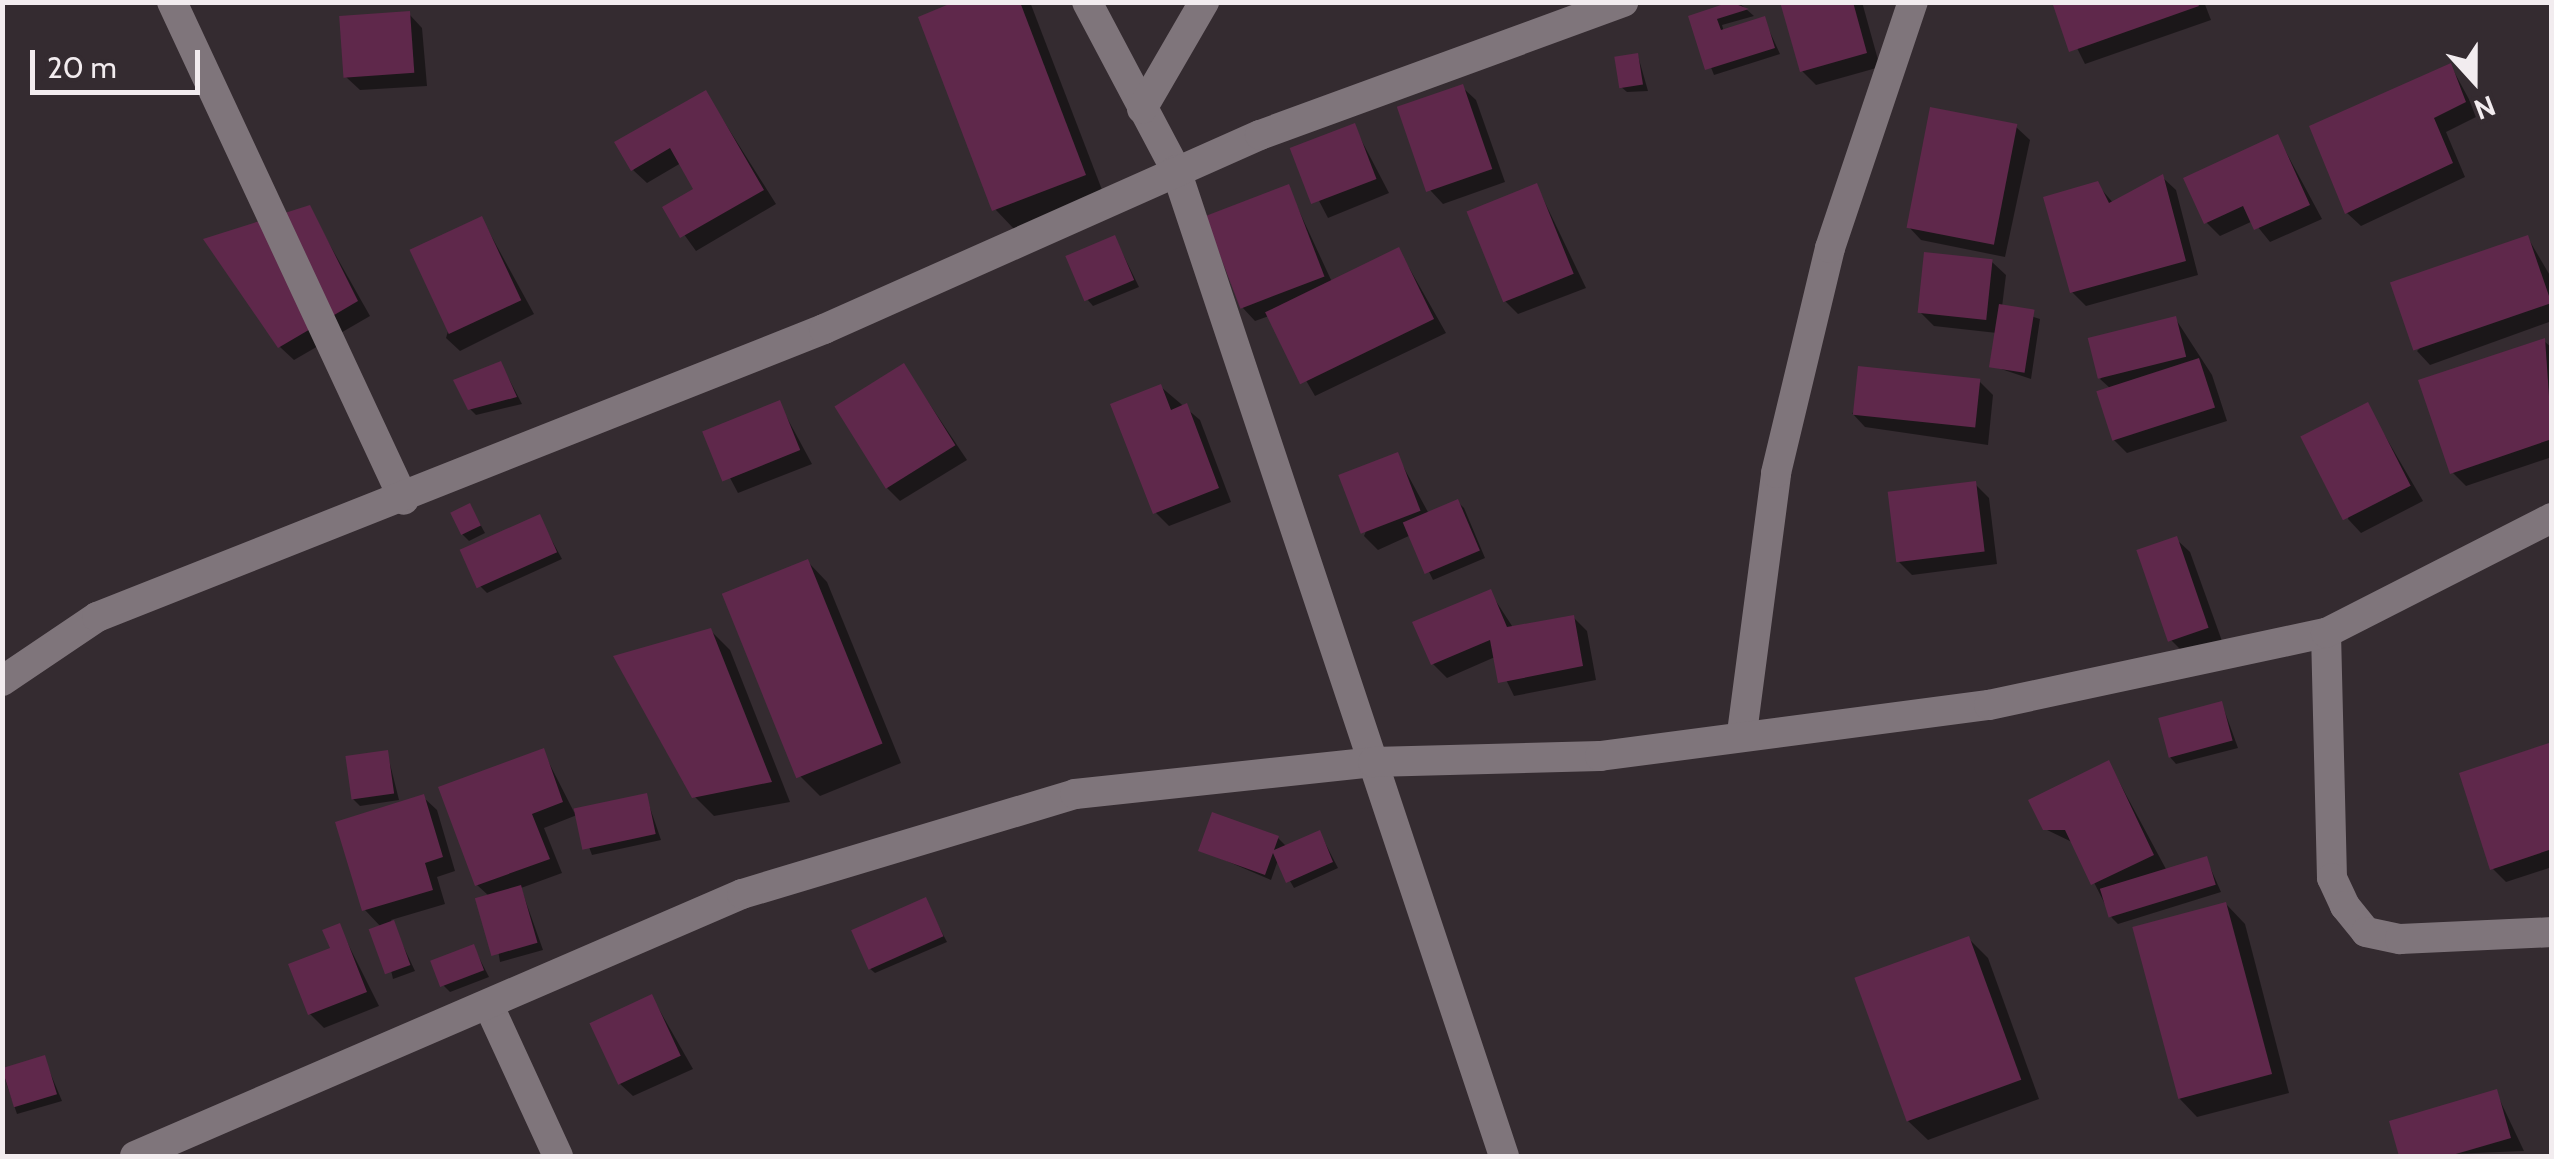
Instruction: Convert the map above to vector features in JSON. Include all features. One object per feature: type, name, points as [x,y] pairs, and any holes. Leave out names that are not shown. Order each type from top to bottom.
[{"type":"street","points":[[172,2],[404,500]]},
{"type":"street","points":[[1087,2],[1176,170],[1504,1156]]},
{"type":"street","points":[[1142,109],[1204,2]]},
{"type":"street","points":[[2,680],[97,618],[404,500],[824,329],[1176,170],[1623,2]]},
{"type":"street","points":[[1742,733],[1781,454],[1830,248],[1913,2]]},
{"type":"street","points":[[135,1156],[742,894],[1074,794],[1373,762],[1600,756],[1742,733],[1989,705],[2326,633],[2552,518]]},
{"type":"street","points":[[2326,633],[2332,878],[2346,906],[2366,932],[2400,940],[2552,932]]},
{"type":"street","points":[[489,1006],[558,1156]]},
{"type":"building","points":[[954,2],[1020,2],[1086,175],[992,211],[918,17]]},
{"type":"building","points":[[1730,2],[1749,9],[1717,19],[1721,30],[1765,16],[1775,48],[1705,70],[1688,16]]},
{"type":"building","points":[[1780,2],[1853,2],[1867,53],[1800,72]]},
{"type":"building","points":[[2052,2],[2197,2],[2199,6],[2069,52]]},
{"type":"building","points":[[410,11],[414,73],[343,78],[339,16]]},
{"type":"building","points":[[1638,53],[1643,85],[1619,88],[1614,57]]},
{"type":"building","points":[[2451,63],[2466,102],[2434,118],[2453,163],[2345,214],[2309,126]]},
{"type":"building","points":[[1463,84],[1492,169],[1426,192],[1397,107]]},
{"type":"building","points":[[706,90],[764,190],[680,238],[662,207],[693,189],[670,148],[631,171],[614,142]]},
{"type":"building","points":[[1930,107],[2017,124],[1994,245],[1907,228]]},
{"type":"building","points":[[1355,123],[1377,179],[1311,204],[1290,148]]},
{"type":"building","points":[[2278,134],[2310,205],[2254,230],[2243,206],[2204,224],[2183,178]]},
{"type":"building","points":[[2163,174],[2186,261],[2070,293],[2043,197],[2098,181],[2109,203]]},
{"type":"building","points":[[1537,183],[1574,274],[1503,302],[1467,211]]},
{"type":"building","points":[[1289,184],[1324,276],[1240,309],[1205,216]]},
{"type":"building","points":[[310,205],[358,301],[278,348],[203,239]]},
{"type":"building","points":[[482,216],[521,300],[449,334],[409,250]]},
{"type":"building","points":[[1115,235],[1134,280],[1084,301],[1065,256]]},
{"type":"building","points":[[2528,235],[2551,303],[2413,351],[2390,283]]},
{"type":"building","points":[[1399,247],[1434,319],[1300,384],[1265,312]]},
{"type":"building","points":[[1924,252],[1993,259],[1986,320],[1918,313]]},
{"type":"building","points":[[1999,304],[2035,310],[2025,373],[1989,367]]},
{"type":"building","points":[[2176,316],[2186,357],[2098,379],[2088,338]]},
{"type":"building","points":[[2545,338],[2552,439],[2450,474],[2418,380]]},
{"type":"building","points":[[2199,358],[2215,407],[2112,441],[2096,391]]},
{"type":"building","points":[[501,361],[517,397],[468,410],[453,380]]},
{"type":"building","points":[[904,363],[955,445],[886,489],[834,406]]},
{"type":"building","points":[[1858,366],[1980,379],[1975,428],[1853,415]]},
{"type":"building","points":[[1161,384],[1171,410],[1187,403],[1219,488],[1153,514],[1110,404]]},
{"type":"building","points":[[780,400],[800,450],[722,482],[702,431]]},
{"type":"building","points":[[2368,402],[2411,486],[2343,520],[2300,437]]},
{"type":"building","points":[[1398,452],[1421,511],[1361,534],[1338,475]]},
{"type":"building","points":[[1976,481],[1985,551],[1896,562],[1888,492]]},
{"type":"building","points":[[1458,499],[1480,551],[1425,574],[1403,522]]},
{"type":"building","points":[[470,503],[481,525],[461,535],[450,513]]},
{"type":"building","points":[[540,514],[557,552],[477,588],[460,550]]},
{"type":"building","points":[[2177,536],[2209,628],[2168,642],[2136,550]]},
{"type":"building","points":[[808,559],[883,744],[796,778],[722,594]]},
{"type":"building","points":[[1491,589],[1507,627],[1574,615],[1583,666],[1498,683],[1490,640],[1431,665],[1412,622]]},
{"type":"building","points":[[711,628],[772,782],[692,798],[613,656]]},
{"type":"building","points":[[2222,701],[2233,741],[2169,758],[2158,718]]},
{"type":"building","points":[[2552,742],[2552,849],[2490,870],[2459,773]]},
{"type":"building","points":[[544,748],[563,802],[532,814],[550,859],[475,886],[438,787]]},
{"type":"building","points":[[388,750],[394,794],[352,800],[345,756]]},
{"type":"building","points":[[2109,760],[2154,855],[2091,885],[2065,830],[2043,830],[2028,800]]},
{"type":"building","points":[[647,793],[656,834],[582,850],[574,809]]},
{"type":"building","points":[[424,794],[443,857],[425,863],[433,890],[362,911],[335,822]]},
{"type":"building","points":[[1212,812],[1279,836],[1274,850],[1320,830],[1333,862],[1286,883],[1273,853],[1265,875],[1198,851]]},
{"type":"building","points":[[2207,856],[2216,885],[2109,917],[2100,889]]},
{"type":"building","points":[[521,885],[538,943],[491,956],[475,898]]},
{"type":"building","points":[[926,897],[943,936],[869,970],[851,930]]},
{"type":"building","points":[[2226,902],[2272,1074],[2178,1099],[2132,927]]},
{"type":"building","points":[[394,920],[410,965],[385,974],[369,929]]},
{"type":"building","points":[[340,923],[367,992],[308,1015],[288,964],[330,948],[322,930]]},
{"type":"building","points":[[1969,936],[2021,1080],[1907,1121],[1854,978]]},
{"type":"building","points":[[474,944],[484,970],[440,987],[430,961]]},
{"type":"building","points":[[652,994],[681,1056],[618,1085],[589,1023]]},
{"type":"building","points":[[45,1055],[57,1094],[14,1107],[2,1068]]},
{"type":"building","points":[[2497,1089],[2511,1138],[2449,1156],[2399,1156],[2389,1121]]}]
